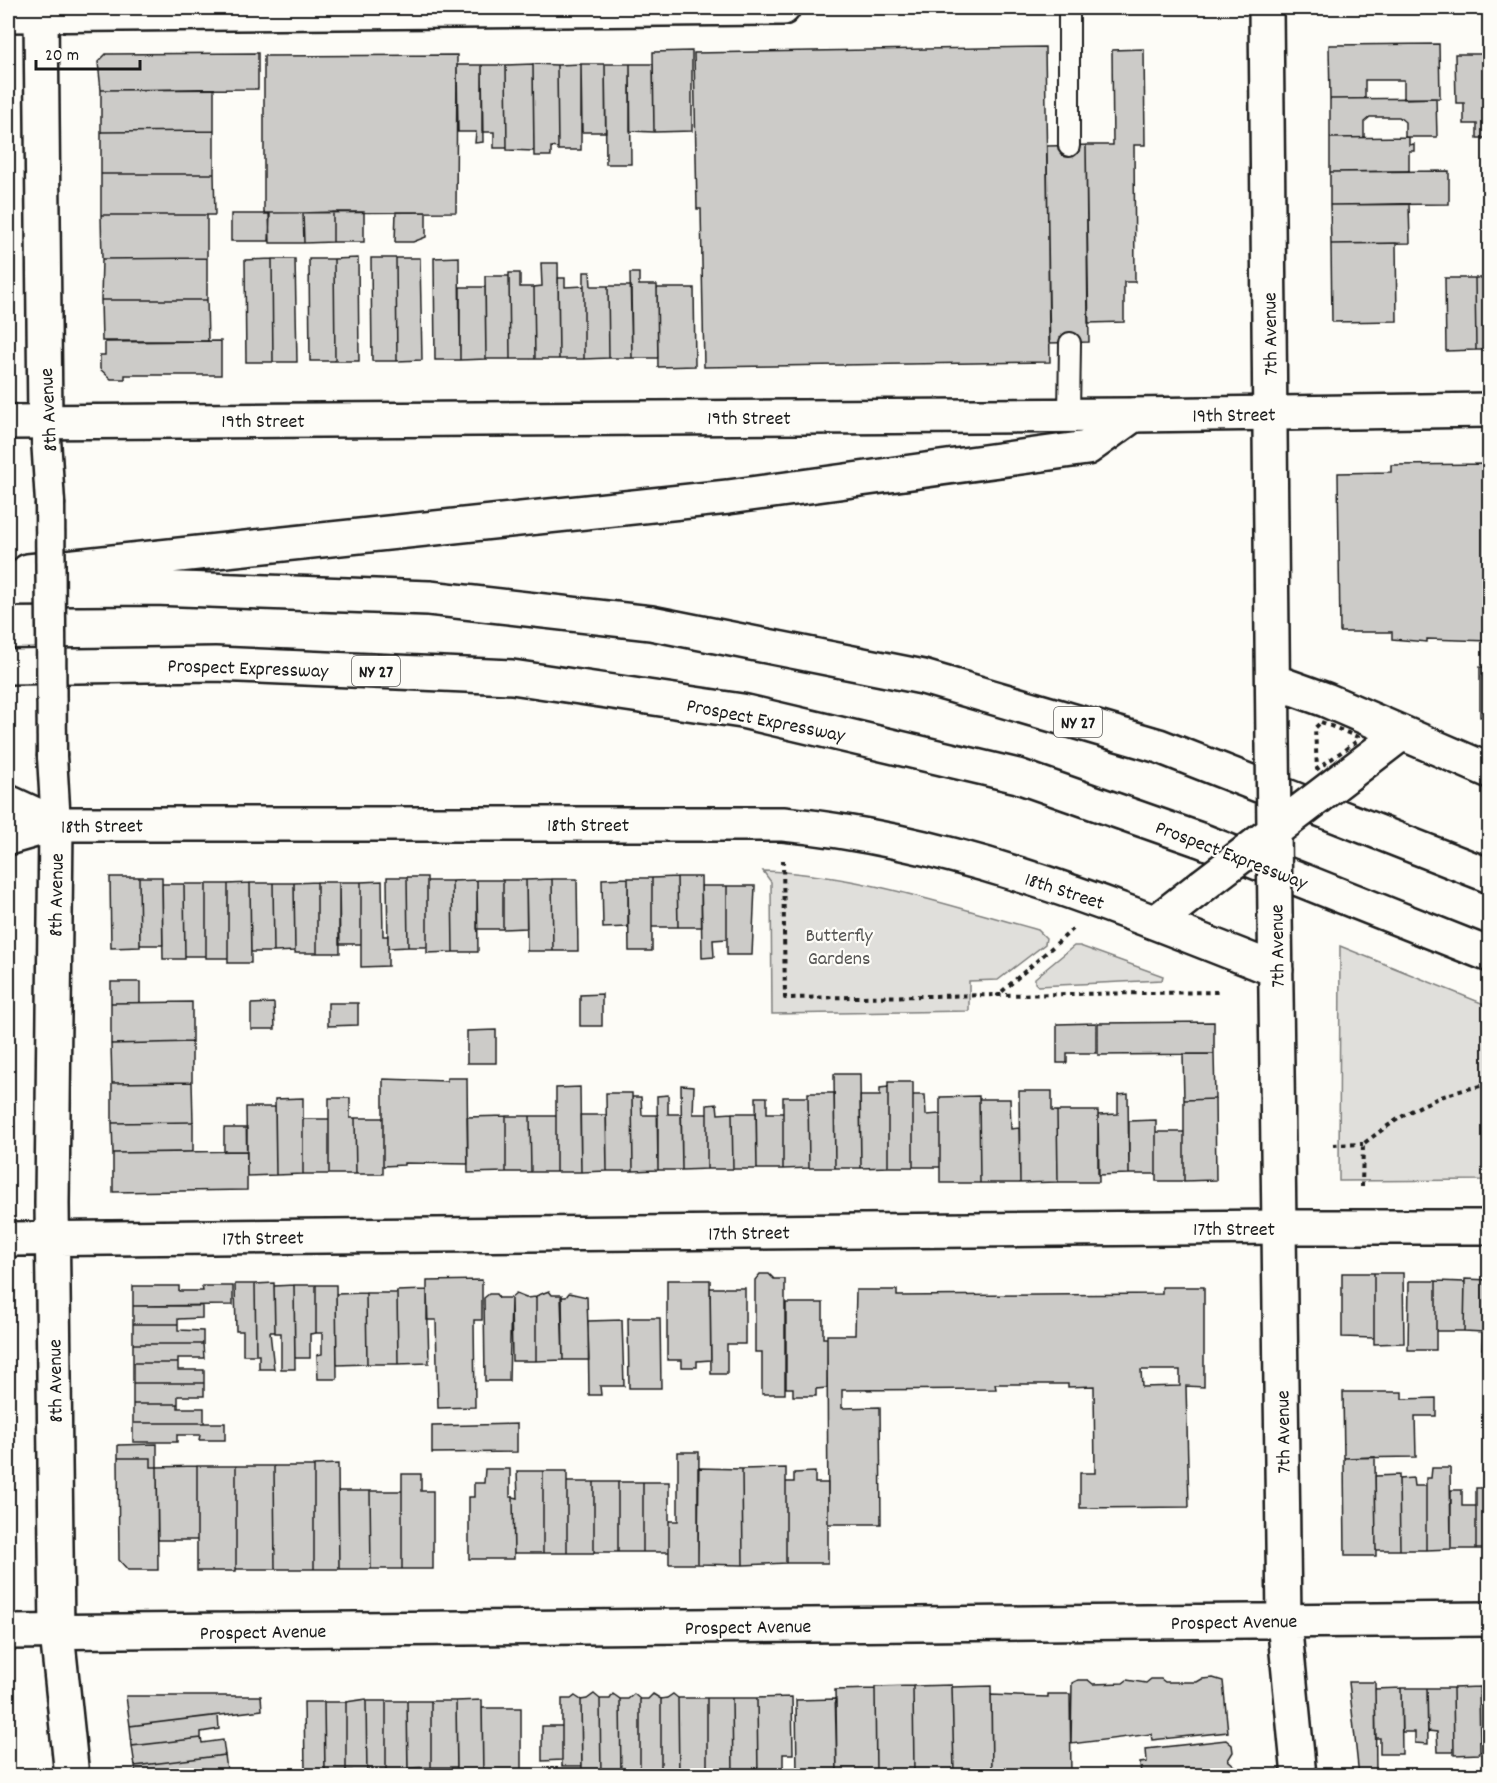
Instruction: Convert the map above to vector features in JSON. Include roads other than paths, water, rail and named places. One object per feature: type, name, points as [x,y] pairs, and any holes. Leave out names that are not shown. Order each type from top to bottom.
[{"type":"main road","points":[[8,15],[783,8]]},
{"type":"main road","name":"7th Avenue","points":[[1266,8],[1284,1621],[1299,1776]]},
{"type":"main road","name":"8th Avenue","points":[[41,15],[45,422]]},
{"type":"main road","name":"19th Street","points":[[8,422],[1133,416],[1490,410]]},
{"type":"main road","points":[[8,573],[728,497],[1087,448],[1133,416]]},
{"type":"main road","name":"NY 27","points":[[8,589],[154,588],[429,598],[651,623],[923,677],[1159,746],[1490,876]]},
{"type":"main road","name":"Prospect Expressway","points":[[8,666],[215,664],[512,677],[742,711],[1018,776],[1203,841],[1490,955]]},
{"type":"main road","points":[[1273,681],[1326,700],[1490,771]]},
{"type":"main road","points":[[1156,922],[1274,831],[1335,764],[1401,734]]},
{"type":"main road","points":[[8,802],[56,824]]},
{"type":"main road","name":"8th Avenue","points":[[56,824],[53,1239],[57,1633],[72,1776]]},
{"type":"main road","name":"18th Street","points":[[8,838],[56,824],[803,826],[883,837],[985,863],[1106,902],[1276,970]]},
{"type":"main road","name":"17th Street","points":[[8,1239],[1490,1227]]},
{"type":"main road","name":"Prospect Avenue","points":[[8,1632],[1490,1619]]},
{"type":"street","name":"8th Avenue","points":[[45,422],[50,503],[52,756],[56,824]]},
{"type":"lane","points":[[1069,8],[1069,146]]},
{"type":"lane","points":[[1069,415],[1070,343]]},
{"type":"park label","name":"Butterfly Gardens","points":[[839,946]]}]
